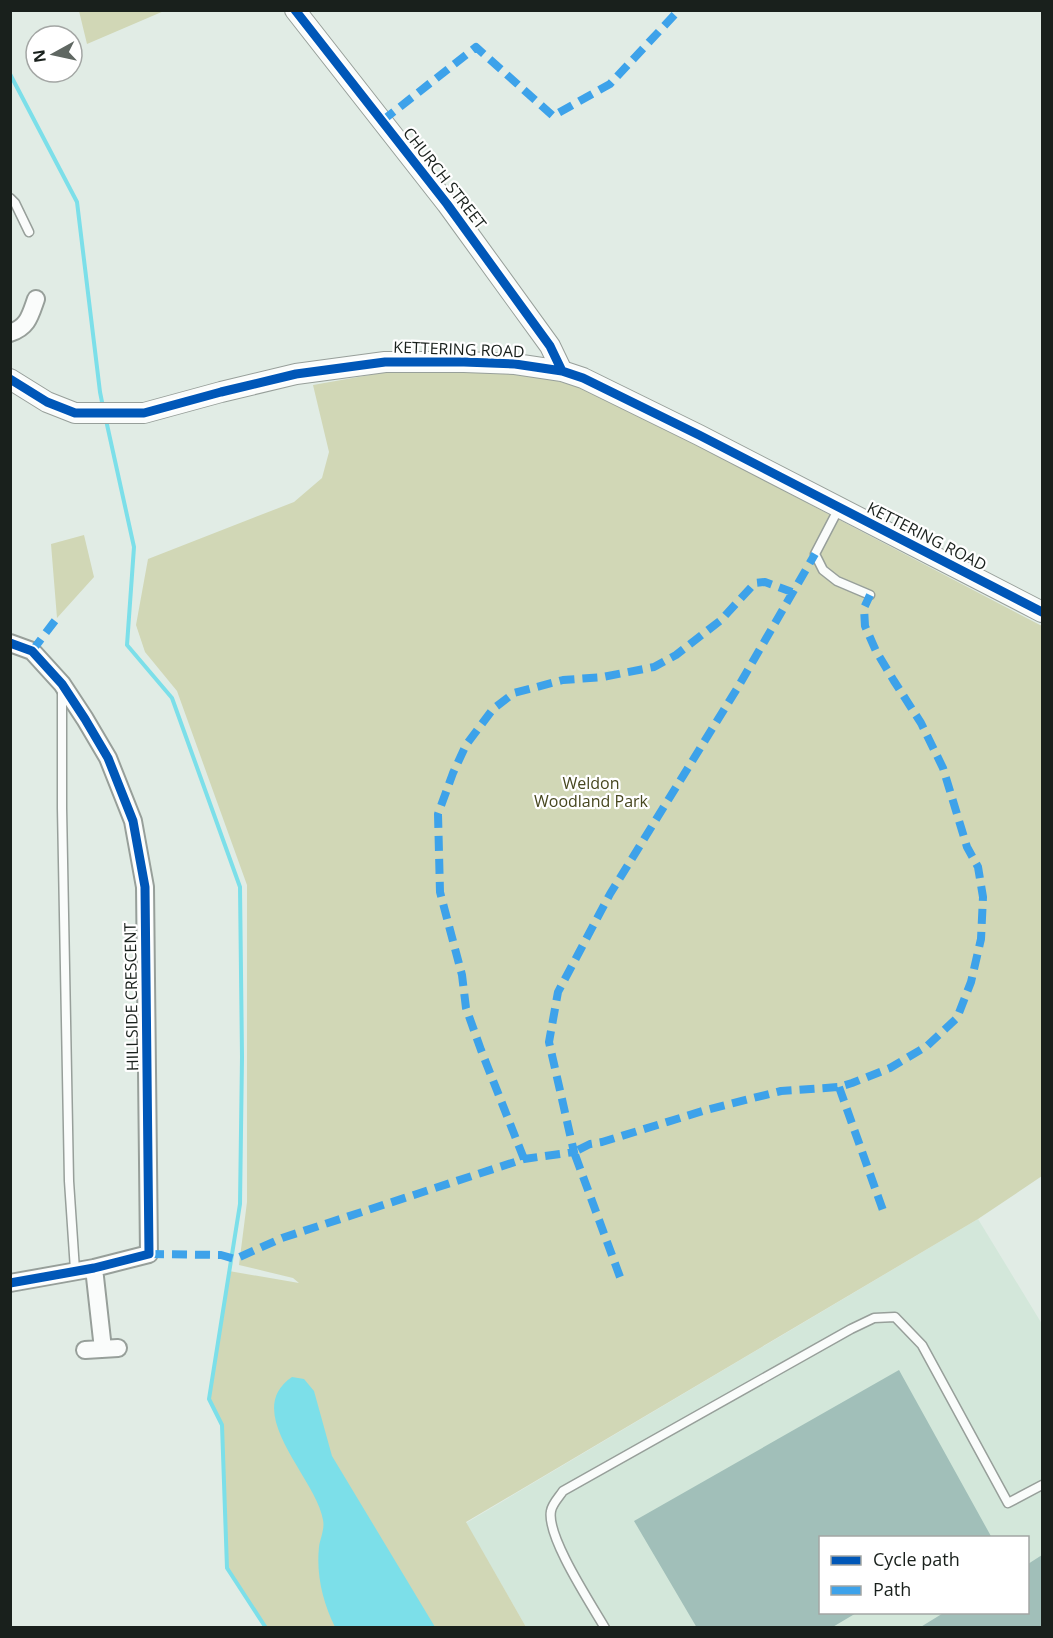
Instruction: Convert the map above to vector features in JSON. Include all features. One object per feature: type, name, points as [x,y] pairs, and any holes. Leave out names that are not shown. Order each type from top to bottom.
[{"type":"street","name":"CHURCH STREET","points":[[295,10],[447,204],[550,346],[562,371]]},
{"type":"street","points":[[10,333],[25,326],[36,299]]},
{"type":"street","name":"KETTERING ROAD","points":[[10,379],[47,402],[75,413],[144,413],[296,374],[385,362],[515,364],[562,371],[583,378],[1042,612]]},
{"type":"street","name":"HILLSIDE CRESCENT","points":[[10,643],[32,651],[62,684],[108,758],[133,820],[145,887],[149,1254],[94,1268],[10,1283]]},
{"type":"street","points":[[85,1350],[111,1349],[94,1268]]},
{"type":"lane","points":[[10,198],[22,215],[29,232]]},
{"type":"lane","points":[[840,508],[815,554],[823,570],[837,581],[870,595]]},
{"type":"lane","points":[[62,684],[69,1181],[75,1270]]},
{"type":"lane","points":[[605,1628],[574,1575],[551,1525],[551,1509],[563,1491],[874,1318],[895,1317],[922,1345],[1008,1503],[1042,1485]]},
{"type":"shaded area","points":[[978,1219],[1042,1324],[1042,1627],[526,1627],[466,1523]]},
{"type":"green space","points":[[79,10],[164,11],[87,44]]},
{"type":"green space","name":"Weldon Woodland Park","points":[[449,371],[537,375],[581,388],[645,418],[1042,626],[1042,1176],[978,1219],[466,1522],[526,1627],[266,1627],[227,1568],[222,1425],[209,1399],[229,1271],[299,1283],[293,1278],[239,1265],[247,1202],[247,885],[177,691],[145,652],[136,625],[148,559],[294,502],[322,478],[329,452],[313,385],[381,373]]},
{"type":"green space","points":[[84,535],[94,577],[57,618],[51,544]]},
{"type":"water","points":[[292,1377],[304,1379],[314,1391],[332,1456],[435,1627],[335,1627],[324,1599],[320,1578],[318,1557],[323,1520],[318,1504],[277,1427],[274,1408],[278,1392]]},
{"type":"building","points":[[899,1370],[991,1536],[819,1536],[819,1614],[855,1614],[831,1628],[697,1628],[634,1521]]},
{"type":"building","points":[[1042,1555],[1042,1628],[919,1628],[942,1614],[1029,1614],[1029,1563]]},
{"type":"waterway","points":[[10,74],[77,202],[103,407]]},
{"type":"waterway","points":[[106,420],[134,547],[127,645],[172,698],[240,887],[242,1057],[240,1204],[209,1399],[222,1425],[227,1568],[266,1628]]},
{"type":"marked path","points":[[382,121],[476,47],[553,116],[610,84],[679,10]]},
{"type":"marked path","points":[[149,1254],[221,1255],[235,1259],[282,1238],[524,1159],[574,1152],[549,1042],[558,992],[610,894],[738,687],[815,554]]},
{"type":"marked path","points":[[524,1159],[466,1008],[462,975],[440,892],[438,814],[466,745],[493,709],[514,693],[563,680],[603,677],[654,667],[676,655],[721,620],[755,583],[765,582],[792,592]]},
{"type":"marked path","points":[[620,1277],[574,1152],[590,1144],[706,1110],[781,1091],[839,1087],[890,1068],[927,1046],[957,1018],[971,982],[981,939],[983,897],[978,867],[967,847],[943,768],[921,723],[876,651],[865,626],[864,608],[870,595]]},
{"type":"marked path","points":[[32,651],[57,618]]},
{"type":"marked path","points":[[839,1087],[885,1216]]},
{"type":"cycle path","points":[[295,10],[447,204],[550,346],[562,371]]},
{"type":"cycle path","points":[[10,379],[47,402],[75,413],[144,413],[296,374],[385,362],[515,364],[562,371],[583,378],[699,435],[1042,612]]},
{"type":"cycle path","points":[[10,643],[32,651],[62,684],[108,758],[133,821],[145,887],[149,1254],[94,1268],[10,1283]]}]
